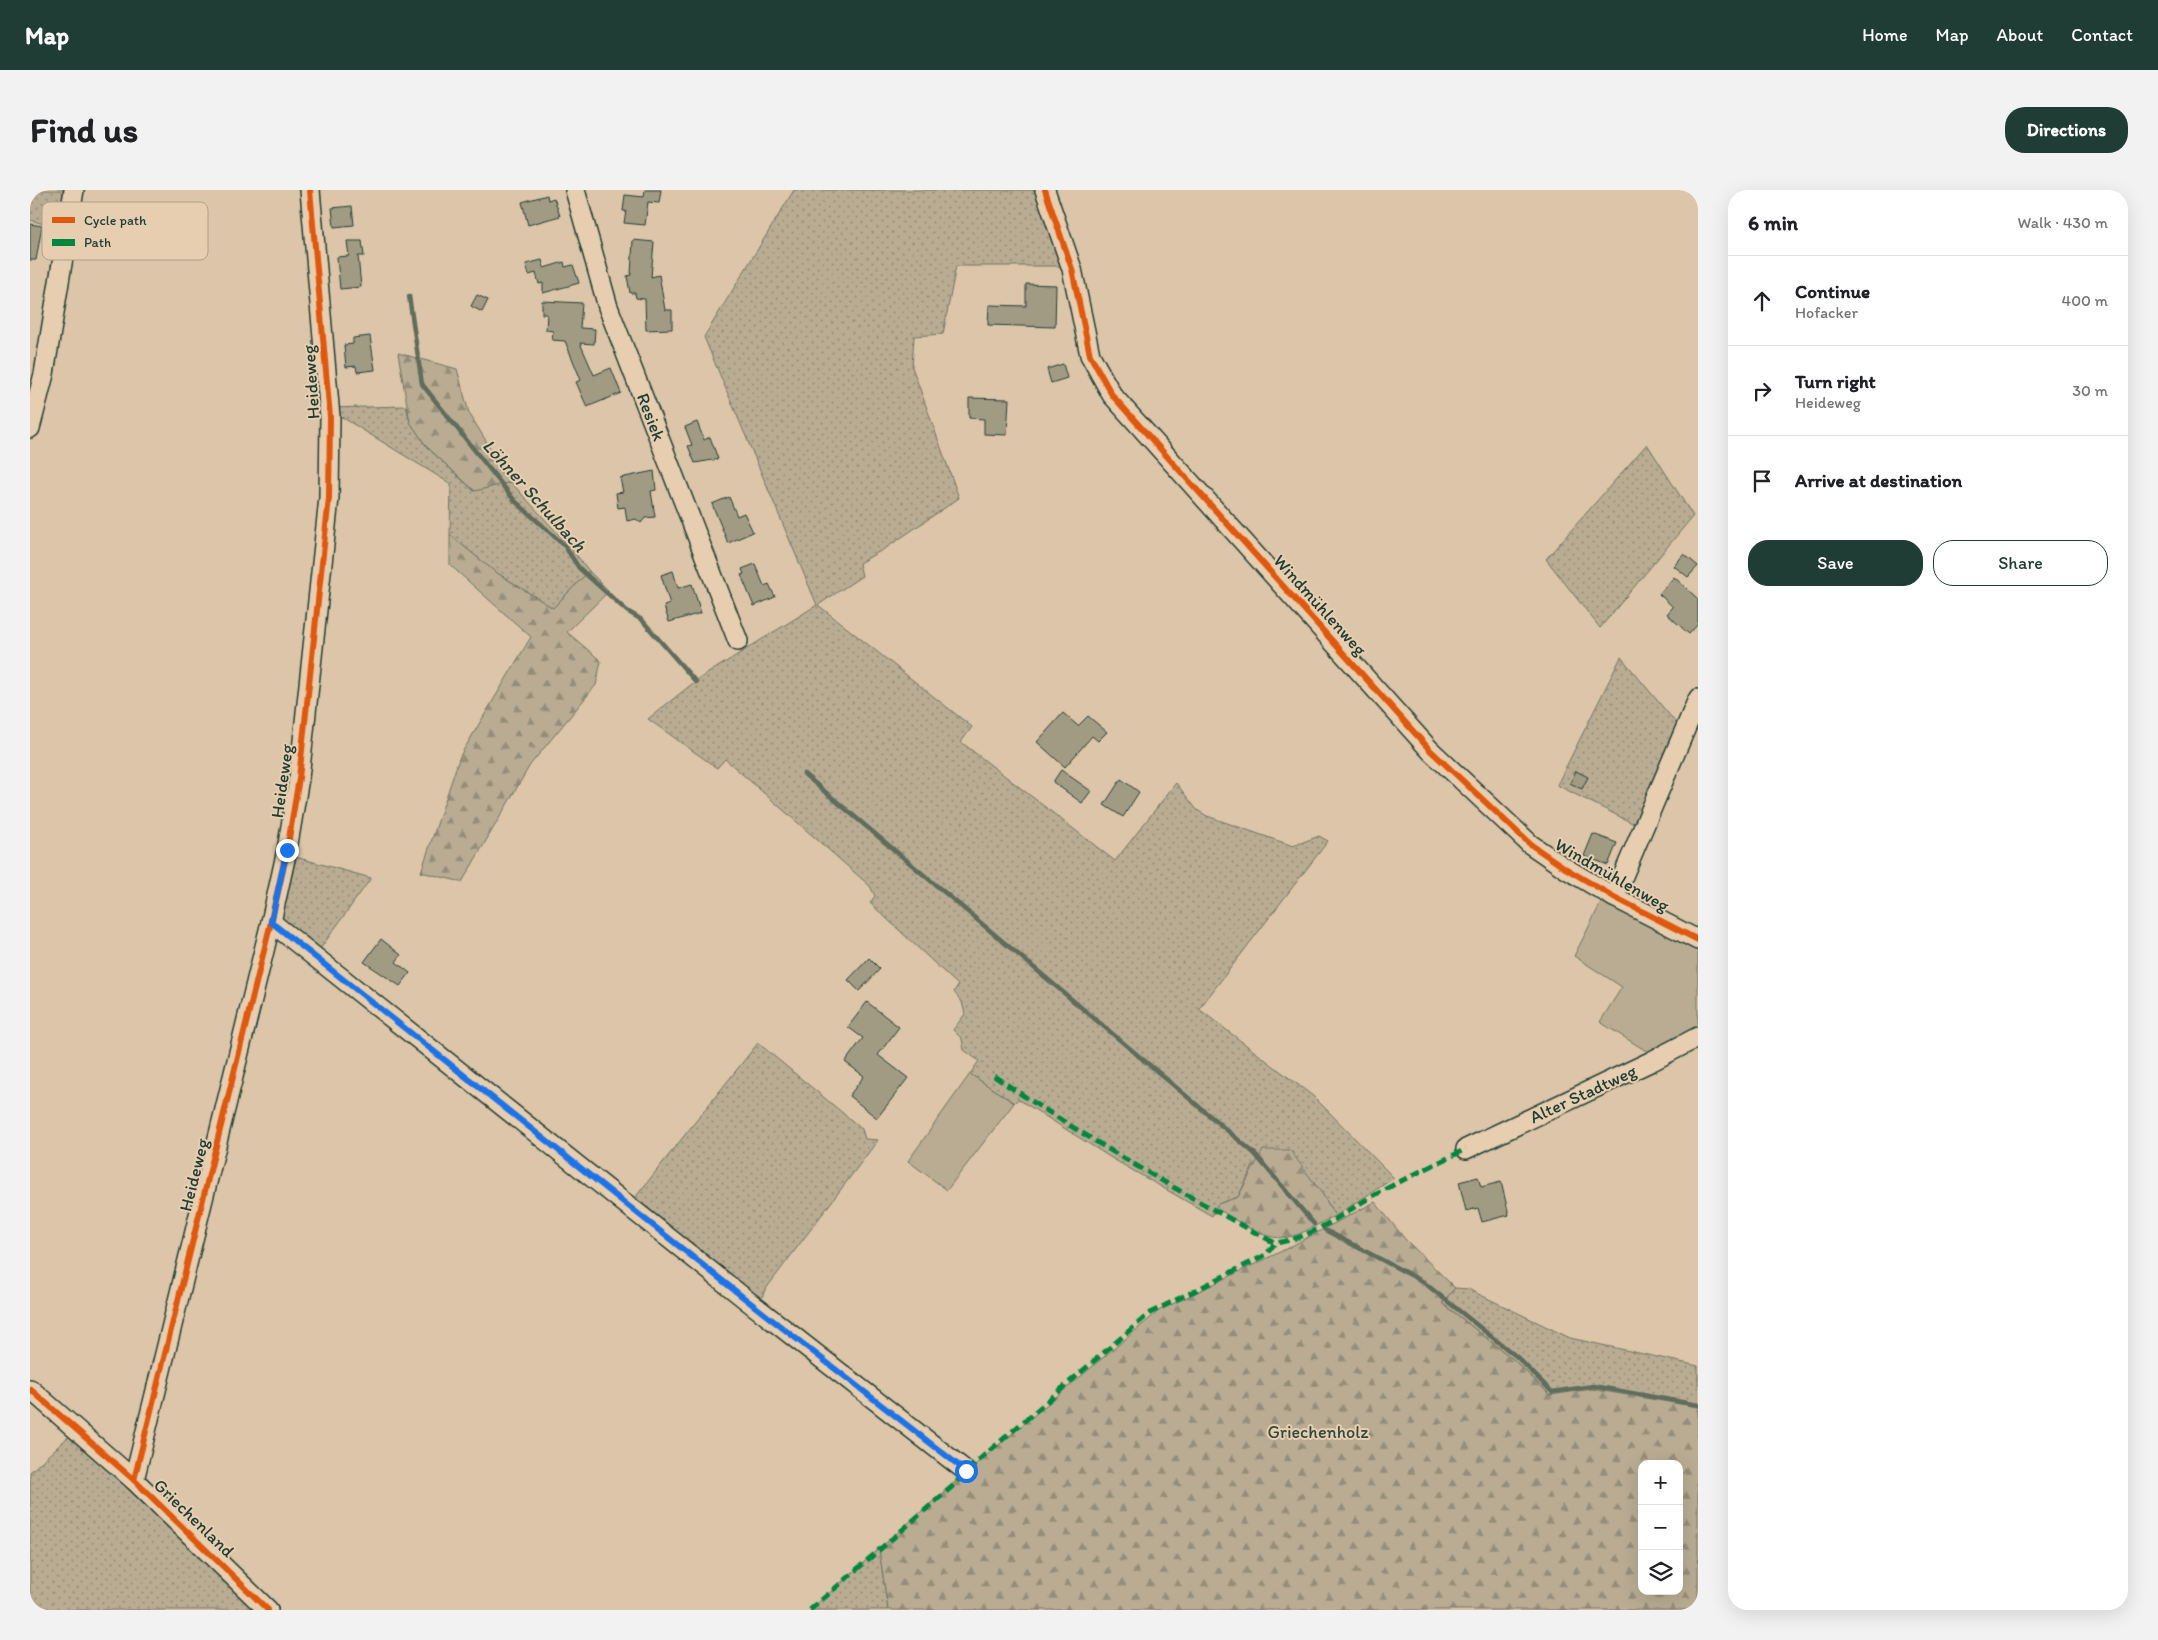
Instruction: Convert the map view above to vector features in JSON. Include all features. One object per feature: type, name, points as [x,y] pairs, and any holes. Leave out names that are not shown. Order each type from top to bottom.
[{"type":"street","name":"Heideweg","points":[[134,1480],[271,922],[287,850],[299,778],[329,498],[330,417],[310,190]]},
{"type":"street","name":"Resiek","points":[[575,190],[608,307],[738,641]]},
{"type":"street","name":"Windmühlenweg","points":[[1045,190],[1072,269],[1090,355],[1112,396],[1430,750],[1530,844],[1565,868],[1614,897],[1698,940]]},
{"type":"street","points":[[30,428],[44,374],[63,260]]},
{"type":"street","points":[[1614,897],[1698,699]]},
{"type":"street","points":[[271,922],[748,1301],[966,1471]]},
{"type":"street","name":"Alter Stadtweg","points":[[1466,1149],[1698,1037]]},
{"type":"street","name":"Griechenland","points":[[30,1389],[134,1480],[268,1610]]},
{"type":"green space","points":[[30,190],[70,190],[68,202],[42,202],[42,224],[30,220]]},
{"type":"green space","points":[[794,190],[1040,190],[1066,266],[956,266],[943,334],[914,336],[912,367],[959,498],[886,548],[859,563],[862,576],[818,605],[972,727],[961,742],[1115,861],[1176,783],[1197,810],[1207,816],[1293,846],[1319,836],[1328,841],[1199,1009],[1314,1097],[1394,1178],[1335,1216],[1323,1195],[1254,1164],[1238,1197],[1218,1204],[1212,1216],[1113,1159],[1018,1099],[1014,1103],[970,1074],[979,1061],[964,1050],[962,1039],[953,1030],[965,1014],[962,1002],[954,992],[958,985],[870,903],[875,896],[870,886],[725,759],[717,768],[648,719],[697,680],[817,605],[704,337]]},
{"type":"green space","points":[[398,353],[457,369],[469,413],[511,482],[475,491],[427,447],[410,422]]},
{"type":"green space","points":[[406,406],[410,422],[427,447],[474,491],[511,482],[589,571],[553,608],[494,571],[450,535],[451,484],[327,408]]},
{"type":"green space","points":[[1647,444],[1693,516],[1600,628],[1546,559]]},
{"type":"green space","points":[[450,535],[494,571],[553,608],[589,571],[609,591],[567,632],[601,661],[596,685],[530,765],[462,882],[421,872],[460,756],[531,637],[450,565]]},
{"type":"green space","points":[[1621,657],[1686,735],[1646,830],[1557,785]]},
{"type":"green space","points":[[292,856],[371,878],[320,949],[283,920],[280,913]]},
{"type":"green space","points":[[1605,895],[1698,945],[1698,1032],[1651,1054],[1600,1022],[1622,987],[1574,956]]},
{"type":"green space","points":[[758,1043],[862,1129],[865,1139],[878,1140],[765,1290],[754,1316],[622,1214]]},
{"type":"green space","points":[[970,1074],[1014,1103],[947,1190],[908,1161]]},
{"type":"green space","points":[[1263,1150],[1290,1150],[1323,1195],[1335,1216],[1299,1234],[1279,1238],[1250,1229],[1216,1208],[1218,1204],[1238,1197]]},
{"type":"green space","name":"Griechenholz","points":[[1375,1202],[1405,1239],[1455,1288],[1442,1303],[1514,1360],[1550,1395],[1592,1389],[1698,1407],[1698,1610],[888,1610],[879,1549],[964,1474],[1160,1310],[1280,1252]]},
{"type":"green space","points":[[1455,1288],[1468,1289],[1570,1338],[1698,1366],[1698,1407],[1592,1389],[1550,1395],[1514,1360],[1442,1303]]},
{"type":"green space","points":[[79,1427],[272,1610],[30,1610],[30,1472]]},
{"type":"green space","points":[[879,1549],[888,1610],[810,1610]]},
{"type":"building","points":[[645,190],[661,190],[659,203],[648,202],[645,225],[624,223],[626,211],[623,211],[625,195],[644,197]]},
{"type":"building","points":[[547,195],[548,200],[554,198],[560,216],[528,225],[522,202]]},
{"type":"building","points":[[352,206],[354,225],[334,227],[332,208]]},
{"type":"building","points":[[30,224],[42,226],[36,260],[30,260]]},
{"type":"building","points":[[633,240],[654,242],[651,277],[659,275],[665,310],[672,310],[672,329],[646,330],[645,299],[636,298],[635,293],[630,293],[627,276],[631,275]]},
{"type":"building","points":[[347,241],[362,241],[364,256],[358,256],[361,287],[340,289],[337,257],[349,256]]},
{"type":"building","points":[[542,260],[544,268],[564,262],[565,267],[573,265],[579,283],[543,293],[543,283],[539,284],[536,273],[529,275],[526,264]]},
{"type":"building","points":[[1026,284],[1056,285],[1055,327],[988,325],[989,305],[1026,306]]},
{"type":"building","points":[[477,295],[488,300],[482,312],[471,306]]},
{"type":"building","points":[[542,301],[582,303],[580,328],[595,329],[594,344],[580,343],[594,375],[611,368],[621,393],[587,407],[576,382],[581,380],[565,341],[552,340],[553,331],[546,330],[547,314],[542,314]]},
{"type":"building","points":[[370,336],[375,370],[357,372],[356,366],[346,367],[344,345],[353,344],[353,338]]},
{"type":"building","points":[[1063,364],[1067,378],[1051,383],[1047,369]]},
{"type":"building","points":[[969,398],[1009,399],[1007,435],[984,434],[984,419],[969,418]]},
{"type":"building","points":[[697,422],[704,440],[710,437],[718,459],[695,463],[688,446],[692,445],[685,427]]},
{"type":"building","points":[[654,471],[656,490],[651,491],[655,517],[645,518],[641,523],[636,519],[627,521],[625,507],[618,508],[616,493],[623,492],[620,478]]},
{"type":"building","points":[[729,497],[737,516],[744,513],[753,532],[728,543],[712,504]]},
{"type":"building","points":[[1684,554],[1698,566],[1688,577],[1674,566]]},
{"type":"building","points":[[755,564],[764,586],[769,584],[775,597],[754,606],[741,575],[744,574],[742,569]]},
{"type":"building","points":[[673,571],[678,588],[692,584],[701,613],[669,622],[664,606],[670,604],[661,575]]},
{"type":"building","points":[[1674,577],[1698,599],[1698,624],[1689,634],[1667,614],[1673,607],[1659,594]]},
{"type":"building","points":[[1063,713],[1078,726],[1088,716],[1107,732],[1098,741],[1092,736],[1065,767],[1037,742]]},
{"type":"building","points":[[1061,770],[1091,791],[1082,803],[1053,782]]},
{"type":"building","points":[[1576,771],[1588,777],[1582,789],[1570,783]]},
{"type":"building","points":[[1121,779],[1139,792],[1123,817],[1104,805]]},
{"type":"building","points":[[1593,834],[1617,843],[1608,865],[1584,856]]},
{"type":"building","points":[[381,939],[401,955],[396,962],[410,973],[400,986],[364,962]]},
{"type":"building","points":[[869,958],[880,969],[859,991],[848,980]]},
{"type":"building","points":[[867,1002],[899,1027],[878,1055],[908,1078],[877,1118],[849,1096],[864,1076],[845,1062],[863,1038],[848,1027]]},
{"type":"building","points":[[1478,1177],[1481,1187],[1501,1182],[1509,1215],[1482,1222],[1478,1208],[1466,1211],[1459,1182]]},
{"type":"waterway","name":"Löhner Schulbach","points":[[409,296],[422,384],[515,501],[564,545],[579,568],[627,611],[642,620],[696,682]]},
{"type":"waterway","points":[[804,774],[1254,1153],[1314,1224]]},
{"type":"waterway","points":[[1325,1230],[1422,1281],[1517,1357],[1552,1392],[1593,1386],[1698,1405]]},
{"type":"marked path","points":[[994,1076],[1062,1121],[1132,1163],[1275,1243]]},
{"type":"marked path","points":[[810,1610],[954,1485],[966,1471],[1150,1313],[1266,1255],[1275,1243],[1287,1241],[1311,1232],[1333,1221],[1376,1194],[1466,1149]]},
{"type":"cycle path","points":[[134,1480],[271,922],[287,850],[299,778],[329,498],[330,417],[310,190]]},
{"type":"cycle path","points":[[1045,190],[1072,269],[1090,355],[1112,395],[1430,750],[1530,844],[1565,868],[1614,897],[1698,940]]},
{"type":"cycle path","points":[[30,1389],[134,1480],[268,1610]]},
{"type":"route","points":[[287,850],[271,922],[748,1301],[966,1471]]}]
